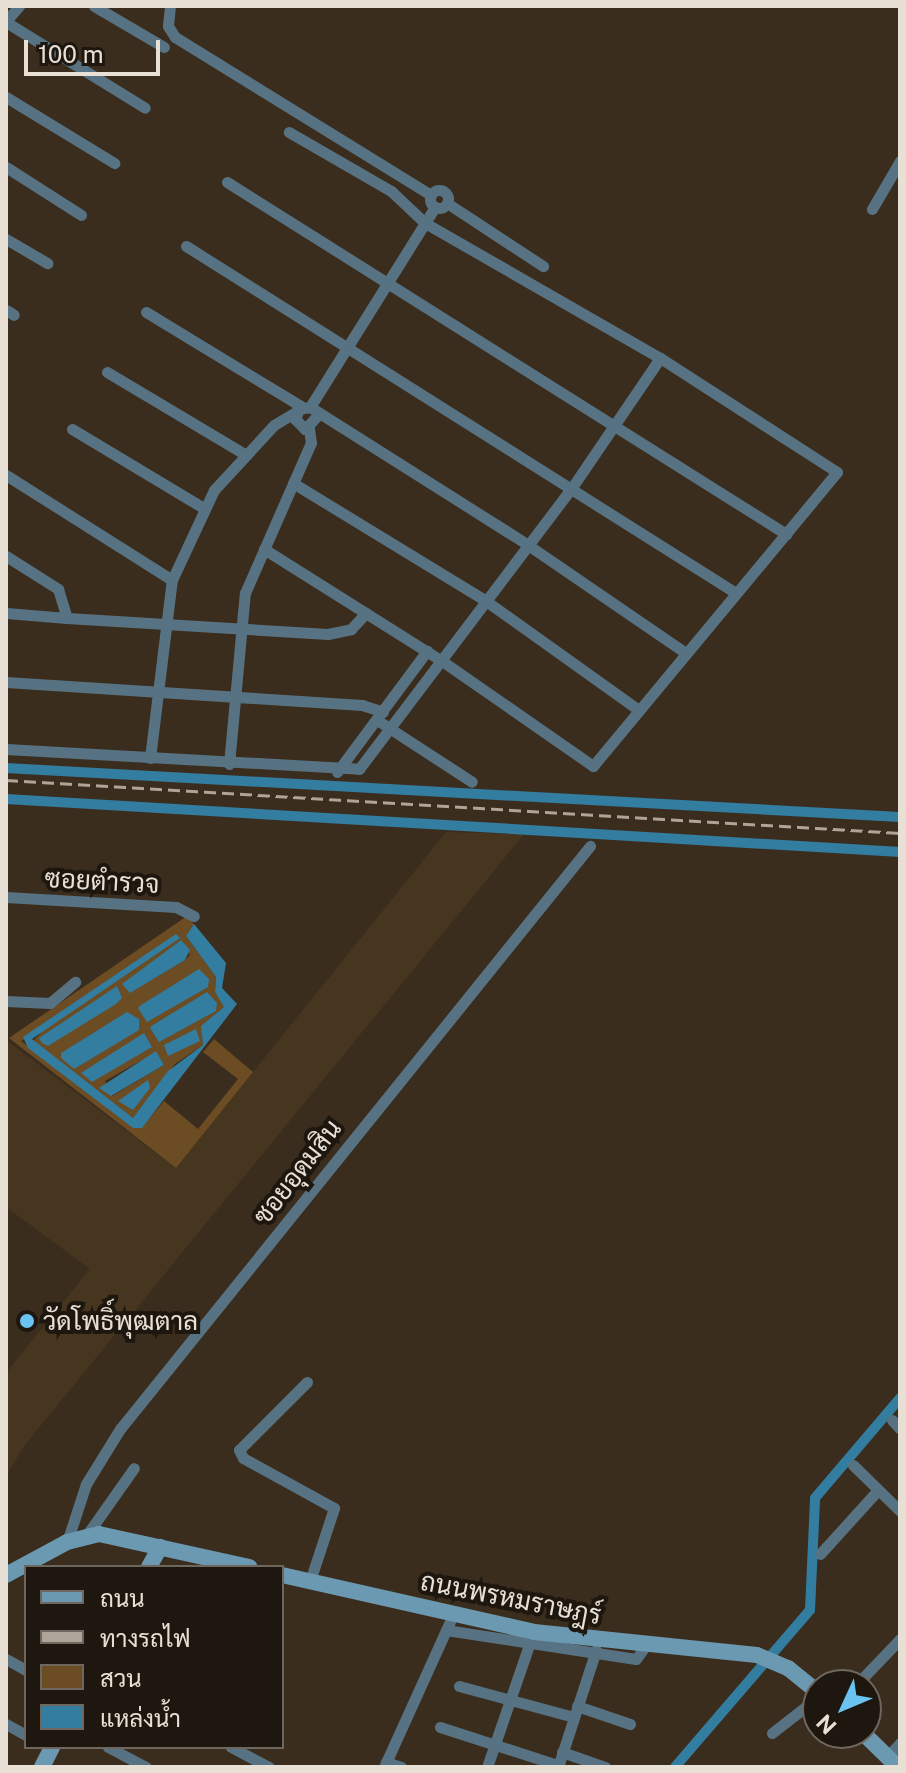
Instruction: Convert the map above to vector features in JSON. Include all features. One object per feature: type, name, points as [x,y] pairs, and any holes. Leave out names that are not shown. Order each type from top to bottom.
[{"type":"street","points":[[19,6],[6,22],[145,108]]},
{"type":"street","points":[[94,6],[164,47]]},
{"type":"street","points":[[170,6],[168,26],[175,37],[543,266]]},
{"type":"street","points":[[6,97],[114,163]]},
{"type":"street","points":[[264,549],[427,651],[590,766],[834,478],[834,467],[660,358],[425,223],[391,191],[289,132]]},
{"type":"street","points":[[872,209],[900,161]]},
{"type":"street","points":[[6,167],[81,215]]},
{"type":"street","points":[[227,182],[615,422],[786,534]]},
{"type":"street","points":[[309,428],[298,426],[438,201]]},
{"type":"street","points":[[6,239],[47,263]]},
{"type":"street","points":[[186,246],[573,486],[736,593]]},
{"type":"street","points":[[146,312],[528,545],[684,652]]},
{"type":"street","points":[[6,749],[337,772],[359,769],[573,486],[660,358]]},
{"type":"street","points":[[107,372],[246,455]]},
{"type":"street","points":[[229,764],[238,629],[245,593],[311,443],[306,411]]},
{"type":"street","points":[[150,758],[164,622],[172,580],[205,509],[229,470],[274,425],[306,411]]},
{"type":"street","points":[[72,429],[205,509]]},
{"type":"street","points":[[6,475],[172,580]]},
{"type":"street","points":[[293,483],[486,601],[639,710]]},
{"type":"street","points":[[6,556],[58,589],[67,618]]},
{"type":"street","points":[[6,613],[338,634],[351,629],[366,613]]},
{"type":"street","points":[[337,772],[427,651]]},
{"type":"street","points":[[6,682],[362,705],[380,716],[390,730],[472,782]]},
{"type":"street","name":"ซอยอุดมสิน","points":[[67,1542],[86,1484],[120,1429],[590,846]]},
{"type":"street","name":"ซอยตำรวจ","points":[[6,897],[176,907],[194,916]]},
{"type":"street","points":[[6,1001],[50,1003],[75,982]]},
{"type":"street","points":[[307,1382],[239,1450],[243,1458],[334,1508],[310,1581]]},
{"type":"street","points":[[853,1465],[897,1504]]},
{"type":"street","points":[[86,1536],[134,1468]]},
{"type":"street","points":[[820,1554],[878,1490]]},
{"type":"street","points":[[24,1565],[67,1542],[86,1536],[112,1534],[240,1565]]},
{"type":"street","points":[[150,1565],[160,1547]]},
{"type":"street","points":[[6,1575],[24,1565]]},
{"type":"street","name":"ถนนพรหมราษฎร์","points":[[284,1575],[454,1613],[532,1638],[596,1648],[647,1644],[765,1658],[802,1684]]},
{"type":"street","points":[[401,1767],[385,1765],[454,1613]]},
{"type":"street","points":[[446,1630],[532,1638],[487,1767]]},
{"type":"street","points":[[871,1669],[900,1639]]},
{"type":"street","points":[[440,1727],[558,1766],[596,1648]]},
{"type":"street","points":[[6,1659],[24,1669]]},
{"type":"street","points":[[459,1686],[630,1724]]},
{"type":"street","points":[[772,1733],[802,1708]]},
{"type":"street","points":[[6,1724],[24,1734]]},
{"type":"street","points":[[893,1762],[900,1743]]},
{"type":"street","points":[[112,1749],[146,1767]]},
{"type":"street","points":[[235,1749],[269,1767]]},
{"type":"street","points":[[562,1752],[605,1767]]},
{"type":"shaded area","points":[[446,832],[524,834],[24,1446],[6,1476],[6,1373],[90,1269],[6,1207],[6,1040],[176,1168]]},
{"type":"green space","points":[[187,916],[194,924],[186,936],[216,977],[215,992],[225,1007],[202,1026],[203,1045],[175,1064],[133,1118],[32,1042],[46,1028],[21,1041],[142,1127],[164,1101],[198,1129],[238,1079],[203,1052],[214,1039],[253,1072],[176,1168],[9,1038]],"holes":[[[181,940],[190,955],[185,960],[131,992],[123,984]],[[156,1052],[164,1065],[112,1096],[105,1081]]]},
{"type":"water","points":[[194,924],[226,963],[222,988],[237,1004],[142,1128],[133,1128],[28,1048],[23,1037],[176,934],[180,938],[32,1039],[133,1118],[168,1071],[203,1045],[201,1026],[224,1007],[215,992],[216,977],[186,936]]},
{"type":"water","points":[[181,940],[190,950],[185,960],[130,993],[122,984]]},
{"type":"water","points":[[199,969],[209,979],[208,987],[147,1022],[138,1008]]},
{"type":"water","points":[[117,986],[122,998],[116,1004],[48,1046],[42,1043],[39,1038]]},
{"type":"water","points":[[207,992],[217,1003],[216,1011],[159,1042],[150,1028]]},
{"type":"water","points":[[127,1012],[139,1019],[139,1030],[74,1069],[61,1058],[61,1053]]},
{"type":"water","points":[[196,1029],[200,1041],[168,1056],[164,1045]]},
{"type":"water","points":[[144,1033],[152,1047],[92,1082],[81,1073]]},
{"type":"water","points":[[156,1051],[164,1065],[111,1096],[99,1088]]},
{"type":"water","points":[[148,1080],[150,1088],[133,1110],[118,1101]]},
{"type":"waterway","points":[[6,768],[900,817]]},
{"type":"waterway","points":[[6,799],[900,852]]},
{"type":"waterway","points":[[675,1767],[810,1610],[815,1498],[900,1398]]},
{"type":"railway","points":[[6,780],[900,833]]},
{"type":"place","name":"วัดโพธิ์พุฒตาล","points":[[27,1321]]}]
